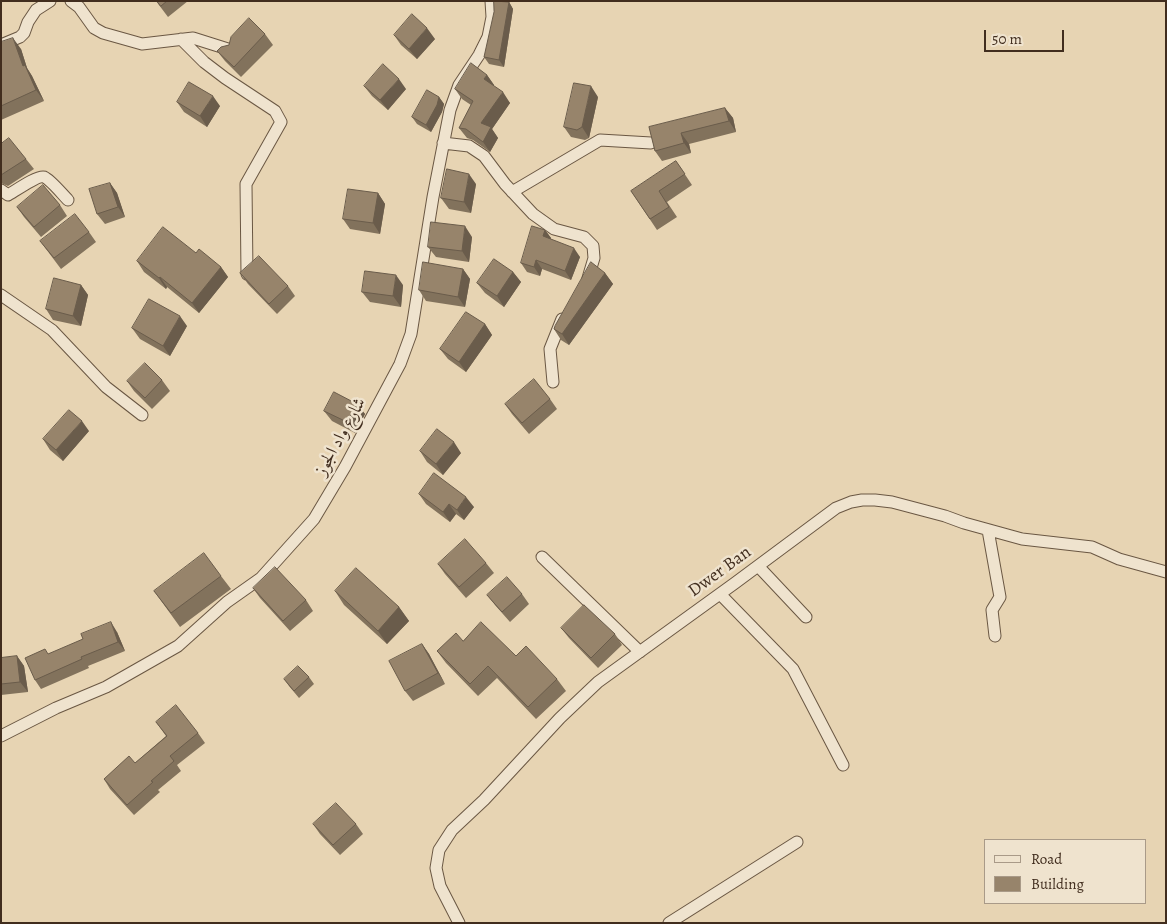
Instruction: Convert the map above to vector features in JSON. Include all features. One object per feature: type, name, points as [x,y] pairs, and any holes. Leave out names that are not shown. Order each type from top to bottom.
[{"type":"street","points":[[1,44],[20,37],[36,10],[50,1]]},
{"type":"street","points":[[71,1],[79,7],[94,28],[104,33],[142,44],[193,38],[231,50]]},
{"type":"street","name":"شارع واد الجوز","points":[[1,736],[56,708],[106,687],[178,646],[228,602],[261,578],[314,520],[345,467],[400,364],[411,334],[431,206],[454,97],[465,74],[479,55],[488,37],[492,17],[491,1]]},
{"type":"street","points":[[181,39],[204,62],[225,78],[275,110],[281,122],[246,184],[247,274]]},
{"type":"street","points":[[512,192],[600,140],[651,143]]},
{"type":"street","points":[[443,143],[469,146],[484,156],[512,192],[533,214],[554,229],[584,237],[593,246],[594,258],[591,271],[581,290]]},
{"type":"street","points":[[1,190],[8,195],[40,177],[45,178],[68,200]]},
{"type":"street","points":[[1,295],[52,330],[106,386],[142,415]]},
{"type":"street","points":[[553,382],[550,349],[555,333],[568,309]]},
{"type":"street","name":"Dwer Ban","points":[[459,923],[447,903],[437,876],[437,855],[444,840],[457,824],[475,809],[566,712],[598,682],[831,511],[846,503],[862,500],[892,502],[1033,541],[1092,547],[1119,559],[1166,572]]},
{"type":"street","points":[[988,530],[1000,597],[992,610],[995,636]]},
{"type":"street","points":[[542,557],[640,652]]},
{"type":"street","points":[[758,566],[806,617]]},
{"type":"street","points":[[720,594],[793,669],[843,765]]},
{"type":"street","points":[[669,923],[797,842]]},
{"type":"building","points":[[157,1],[167,1],[161,6]]},
{"type":"building","points":[[494,1],[509,2],[499,60],[484,57],[494,12]]},
{"type":"building","points":[[412,14],[427,28],[409,49],[394,35]]},
{"type":"building","points":[[249,18],[265,34],[234,67],[217,51],[221,47],[229,45],[231,37]]},
{"type":"building","points":[[13,38],[23,66],[25,65],[36,90],[1,106],[1,42]]},
{"type":"building","points":[[471,63],[487,75],[484,79],[503,92],[481,123],[491,127],[483,142],[466,129],[459,128],[473,101],[455,89]]},
{"type":"building","points":[[383,64],[399,79],[380,100],[364,86]]},
{"type":"building","points":[[189,82],[213,96],[200,116],[177,102]]},
{"type":"building","points":[[574,83],[591,86],[582,127],[577,130],[564,127]]},
{"type":"building","points":[[427,90],[439,97],[437,105],[426,125],[412,117]]},
{"type":"building","points":[[725,108],[729,121],[681,133],[684,143],[655,151],[649,127]]},
{"type":"building","points":[[9,138],[26,159],[1,175],[1,144]]},
{"type":"building","points":[[676,161],[685,174],[659,191],[669,207],[650,219],[631,191]]},
{"type":"building","points":[[447,169],[469,174],[464,202],[441,198]]},
{"type":"building","points":[[110,183],[118,207],[97,214],[89,189]]},
{"type":"building","points":[[43,185],[60,205],[34,227],[17,207]]},
{"type":"building","points":[[348,189],[378,193],[373,223],[343,219]]},
{"type":"building","points":[[75,214],[89,232],[54,258],[40,241]]},
{"type":"building","points":[[431,222],[465,226],[462,251],[428,247]]},
{"type":"building","points":[[532,226],[545,230],[543,236],[574,248],[565,271],[536,260],[534,267],[521,263]]},
{"type":"building","points":[[163,227],[196,253],[199,249],[221,267],[192,303],[137,261]]},
{"type":"building","points":[[259,256],[288,286],[269,304],[240,273]]},
{"type":"building","points":[[494,259],[513,272],[497,296],[477,283]]},
{"type":"building","points":[[423,262],[463,269],[458,297],[419,290]]},
{"type":"building","points":[[591,262],[605,273],[562,334],[554,329],[555,326]]},
{"type":"building","points":[[365,271],[396,275],[393,296],[362,292]]},
{"type":"building","points":[[54,278],[81,285],[73,316],[46,309]]},
{"type":"building","points":[[149,299],[180,316],[163,346],[132,328]]},
{"type":"building","points":[[466,312],[485,324],[459,362],[440,349]]},
{"type":"building","points":[[145,363],[162,380],[145,398],[127,381]]},
{"type":"building","points":[[534,379],[550,399],[522,423],[505,404]]},
{"type":"building","points":[[334,392],[357,404],[347,422],[324,411]]},
{"type":"building","points":[[69,410],[82,421],[56,450],[43,439]]},
{"type":"building","points":[[437,429],[454,442],[436,464],[420,451]]},
{"type":"building","points":[[434,473],[466,497],[457,510],[449,504],[443,512],[419,494]]},
{"type":"building","points":[[465,539],[486,563],[459,587],[438,564]]},
{"type":"building","points":[[204,553],[221,576],[171,613],[154,591]]},
{"type":"building","points":[[275,567],[306,600],[283,621],[253,588]]},
{"type":"building","points":[[356,568],[399,607],[378,631],[335,591]]},
{"type":"building","points":[[507,577],[522,594],[502,612],[487,595]]},
{"type":"building","points":[[584,605],[615,634],[591,658],[561,628]]},
{"type":"building","points":[[111,622],[118,642],[81,657],[82,659],[35,680],[25,658],[45,649],[48,654],[83,639],[81,634]]},
{"type":"building","points":[[481,622],[516,656],[526,646],[557,679],[528,707],[488,666],[470,684],[437,651],[456,633],[463,641]]},
{"type":"building","points":[[422,644],[438,673],[405,691],[389,661]]},
{"type":"building","points":[[17,656],[20,682],[1,684],[1,658]]},
{"type":"building","points":[[298,666],[309,677],[294,691],[284,679]]},
{"type":"building","points":[[176,705],[198,733],[170,756],[174,761],[127,805],[104,779],[129,756],[135,763],[167,736],[156,722]]},
{"type":"building","points":[[336,803],[356,824],[333,845],[313,824]]}]
